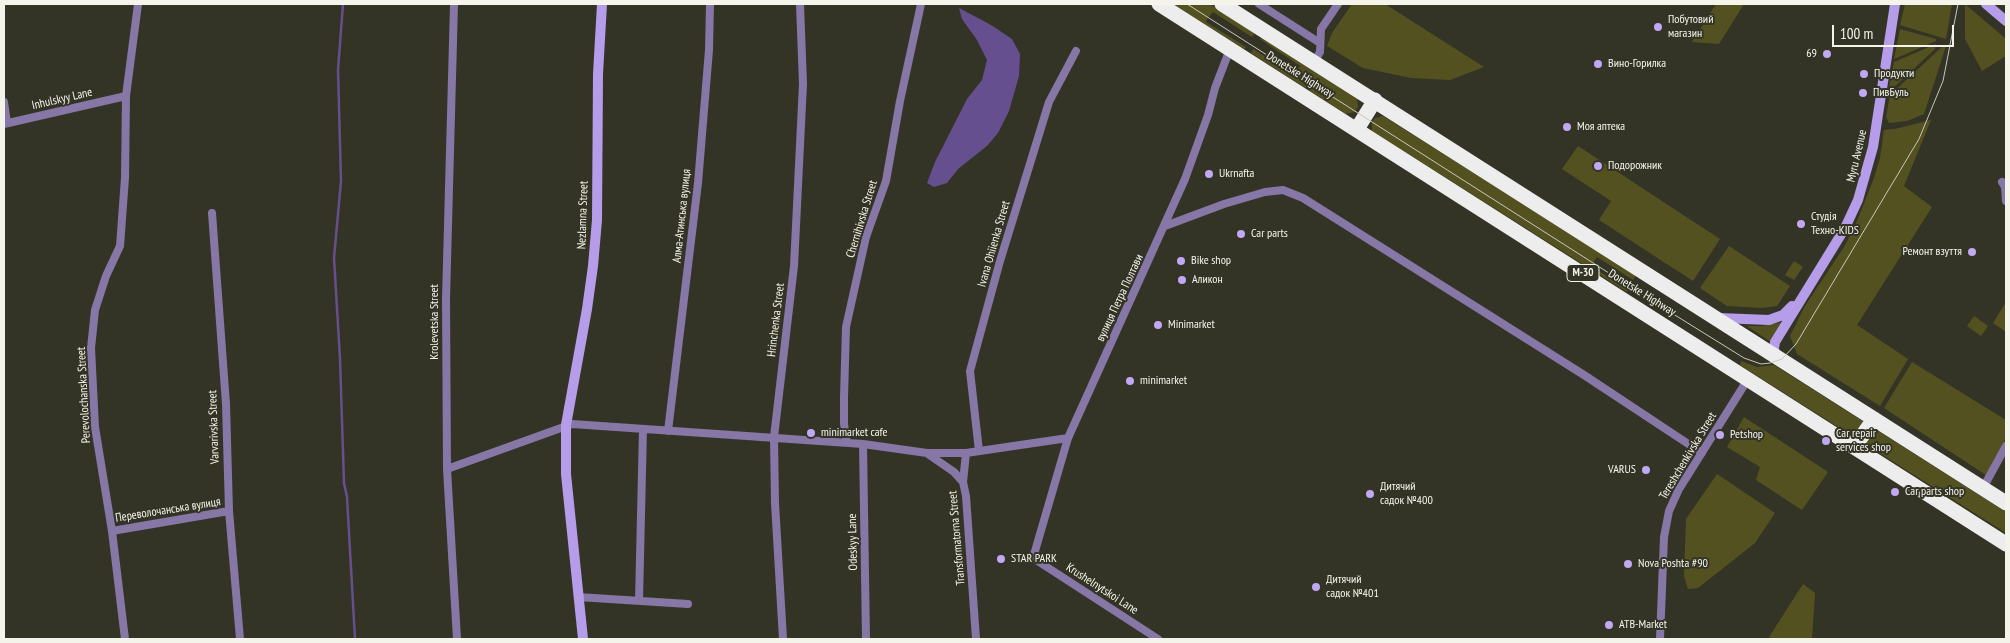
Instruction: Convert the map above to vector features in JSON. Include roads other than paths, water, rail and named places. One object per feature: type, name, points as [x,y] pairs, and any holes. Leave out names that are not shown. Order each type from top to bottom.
[{"type":"highway","name":"Donetske Highway","points":[[1159,4],[2006,544]]},
{"type":"highway","name":"Donetske Highway","points":[[1224,4],[2006,503]]},
{"type":"highway","points":[[1357,129],[1375,100]]},
{"type":"highway","points":[[1855,446],[1874,419]]},
{"type":"street","name":"Perevolochanska Street","points":[[125,639],[112,530],[95,426],[91,348],[95,310],[106,276],[120,246],[125,178],[126,96],[138,4]]},
{"type":"street","name":"Krolevetska Street","points":[[454,4],[446,299],[447,469],[457,639]]},
{"type":"street","name":"Nezlamna Street","points":[[583,639],[566,474],[566,425],[588,309],[597,220],[598,74],[602,4]]},
{"type":"street","name":"Алма-Атинська вулиця","points":[[668,431],[698,183],[709,50],[710,4]]},
{"type":"street","name":"Hrinchenka Street","points":[[783,639],[774,503],[774,437],[794,266],[803,84],[800,4]]},
{"type":"street","name":"Chernihivska Street","points":[[847,443],[844,406],[846,327],[866,237],[886,181],[903,84],[921,4]]},
{"type":"street","points":[[1259,4],[1320,43]]},
{"type":"street","points":[[1314,62],[1320,52],[1321,29],[1338,4]]},
{"type":"street","name":"Myru Avenue","points":[[1775,354],[1775,342],[1844,228],[1863,186],[1873,147],[1895,4]]},
{"type":"street","points":[[1986,4],[2006,21]]},
{"type":"street","name":"вулиця Петра Полтави","points":[[1033,558],[1068,438],[1166,226],[1185,179],[1230,49]]},
{"type":"street","name":"Ivana Ohiienka Street","points":[[980,451],[970,371],[1000,261],[1049,102],[1076,52]]},
{"type":"street","name":"Inhulskyy Lane","points":[[5,124],[126,96]]},
{"type":"street","points":[[4,102],[5,124]]},
{"type":"street","points":[[2002,182],[2005,187],[2006,201]]},
{"type":"street","points":[[1166,226],[1224,204],[1265,192],[1283,190],[1303,198],[1584,375],[1702,452]]},
{"type":"street","name":"Varvarivska Street","points":[[212,213],[226,404],[229,511],[240,639]]},
{"type":"street","name":"Myru Avenue","points":[[1718,318],[1769,320],[1783,315],[1800,298]]},
{"type":"street","name":"Tereshchenkivska Street","points":[[1660,639],[1664,537],[1669,511],[1679,489],[1748,379]]},
{"type":"street","points":[[447,469],[572,424],[863,444],[927,453],[966,453],[1068,438]]},
{"type":"street","points":[[639,601],[643,429]]},
{"type":"street","name":"Odeskyy Lane","points":[[863,444],[866,639]]},
{"type":"street","points":[[1983,488],[2006,446]]},
{"type":"street","name":"Transformatorna Street","points":[[927,453],[954,472],[963,482],[966,496],[976,639]]},
{"type":"street","points":[[963,482],[966,453]]},
{"type":"street","name":"Переволочанська вулиця","points":[[112,530],[229,511]]},
{"type":"street","name":"Krushelnytskoi Lane","points":[[1033,558],[1158,639]]},
{"type":"street","points":[[578,597],[688,604]]},
{"type":"waterway","points":[[343,4],[338,70],[341,181],[334,258],[340,359],[344,483],[347,497],[355,639]]},
{"type":"tram line","points":[[1187,4],[1670,312],[1744,358],[1761,364],[1782,359],[1796,344],[1919,139],[1943,81],[1958,4]]},
{"type":"place","name":"Побутовий магазин","points":[[1658,27]]},
{"type":"place","name":"69","points":[[1827,54]]},
{"type":"place","name":"Вино-Горилка","points":[[1598,64]]},
{"type":"place","name":"Продукти","points":[[1864,74]]},
{"type":"place","name":"ПивБуль","points":[[1863,93]]},
{"type":"place","name":"Моя аптека","points":[[1567,127]]},
{"type":"place","name":"Подорожник","points":[[1598,166]]},
{"type":"place","name":"Ukrnafta","points":[[1209,174]]},
{"type":"place","name":"Студія Техно-KIDS","points":[[1801,224]]},
{"type":"place","name":"Car parts","points":[[1241,234]]},
{"type":"place","name":"Ремонт взуття","points":[[1972,252]]},
{"type":"place","name":"Bike shop","points":[[1181,261]]},
{"type":"place","name":"Аликон","points":[[1182,280]]},
{"type":"place","name":"Minimarket","points":[[1158,325]]},
{"type":"place","name":"minimarket","points":[[1130,381]]},
{"type":"place","name":"minimarket cafe","points":[[811,433]]},
{"type":"place","name":"Petshop","points":[[1720,435]]},
{"type":"place","name":"Car repair services shop","points":[[1826,441]]},
{"type":"place","name":"VARUS","points":[[1646,470]]},
{"type":"place","name":"Car parts shop","points":[[1895,492]]},
{"type":"place","name":"Дитячий садок №400","points":[[1370,494]]},
{"type":"place","name":"STAR PARK","points":[[1001,559]]},
{"type":"place","name":"Nova Poshta #90","points":[[1628,564]]},
{"type":"place","name":"Дитячий садок №401","points":[[1316,587]]},
{"type":"place","name":"ATB-Market","points":[[1609,625]]}]
